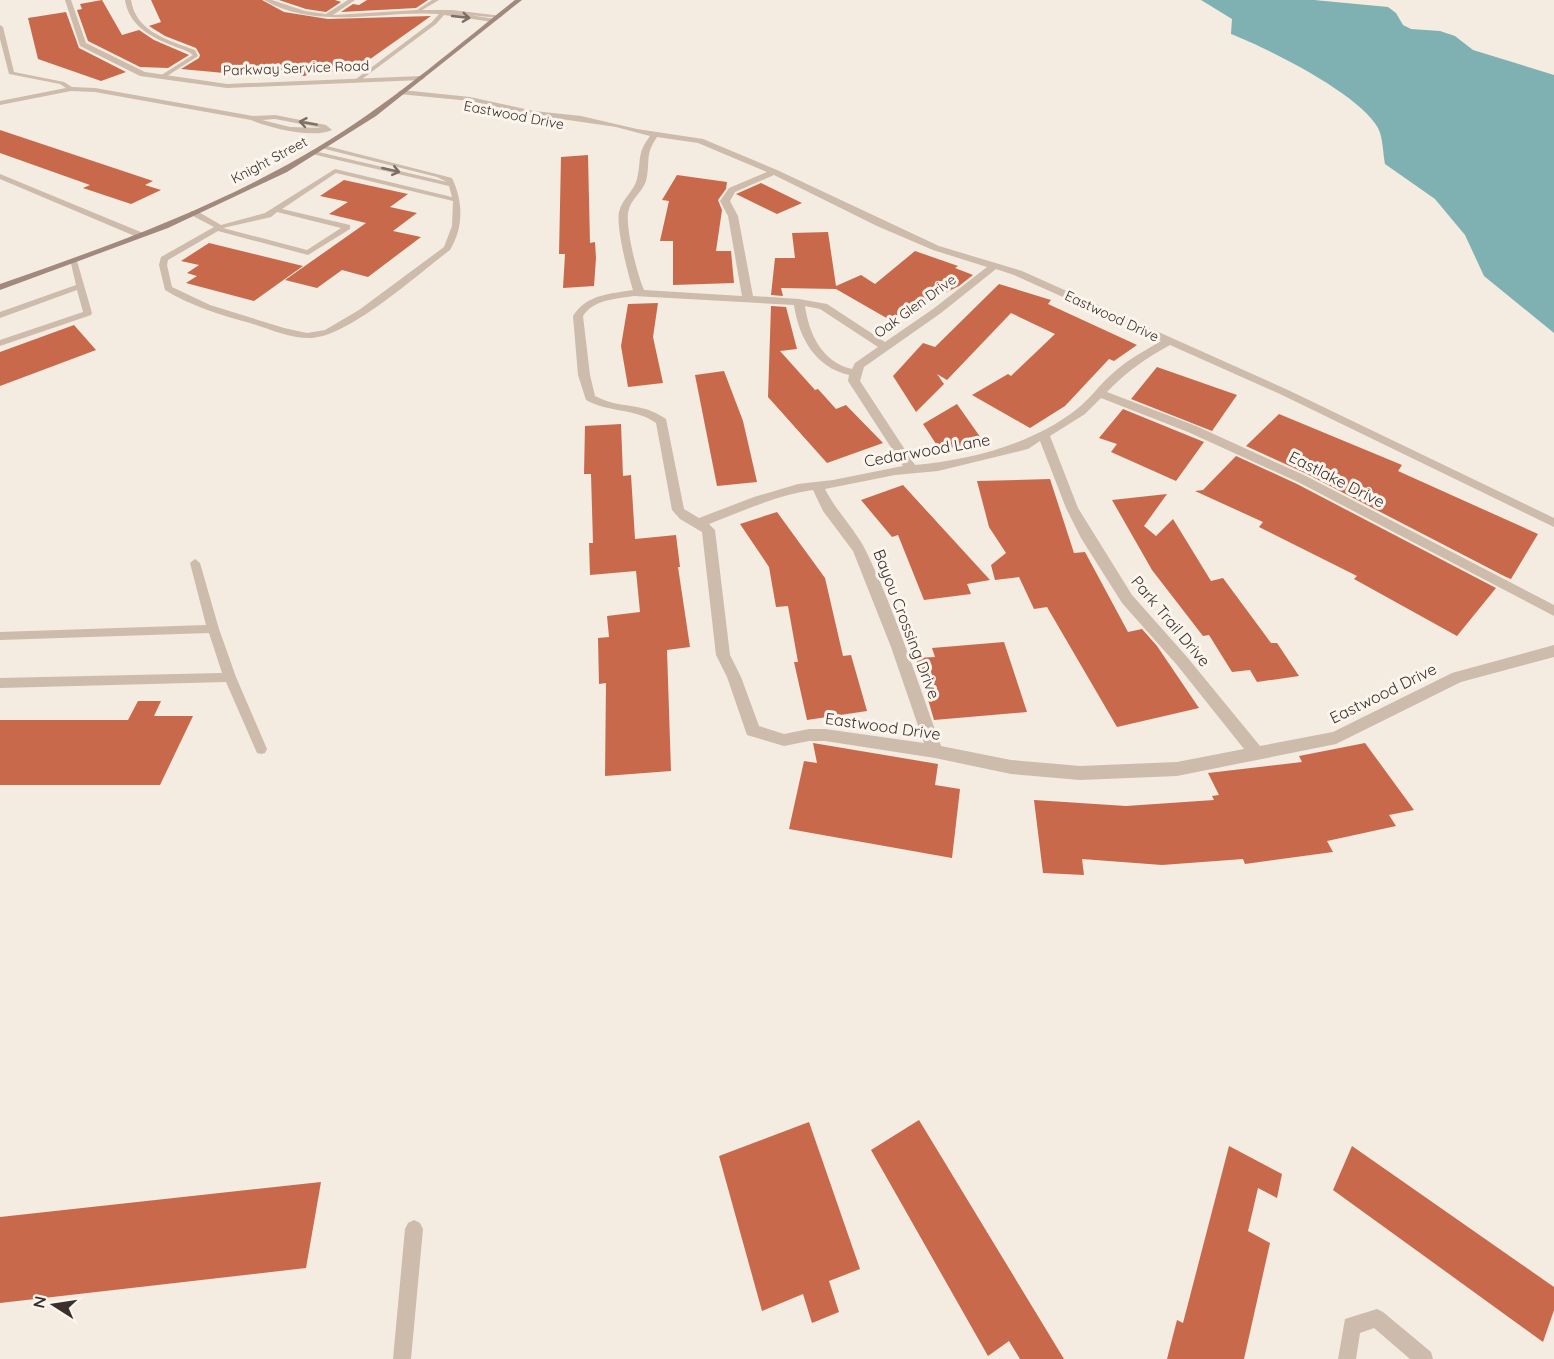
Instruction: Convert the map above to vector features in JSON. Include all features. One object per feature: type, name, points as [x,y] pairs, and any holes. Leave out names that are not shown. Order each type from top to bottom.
[{"type":"street","name":"Parkway Service Road","points":[[68,0],[83,44],[143,74],[227,86],[421,78]]},
{"type":"street","name":"Knight Street","points":[[0,287],[194,213],[318,150],[421,78],[519,0]]},
{"type":"street","name":"Eastwood Drive","points":[[402,92],[470,99],[544,115],[618,125],[700,141],[774,172],[880,224],[936,248],[995,265],[1284,392],[1554,523]]},
{"type":"street","name":"Eastwood Drive","points":[[391,100],[456,104],[558,125]]},
{"type":"street","name":"Eastwood Drive","points":[[585,129],[608,132],[636,130]]},
{"type":"street","points":[[640,294],[632,273],[623,214],[628,199],[641,182],[644,150],[655,134]]},
{"type":"street","points":[[748,297],[733,216],[725,201],[732,190],[774,172]]},
{"type":"street","name":"Oak Glen Drive","points":[[855,373],[860,365],[884,346],[937,311],[995,265]]},
{"type":"street","name":"Eastwood Drive","points":[[884,346],[823,306],[799,302],[748,297],[640,294],[600,298],[580,312],[583,363],[588,392],[595,402],[642,409],[655,415],[662,422],[678,510],[685,518],[699,523],[708,530],[723,655],[734,677],[753,731],[776,739],[825,735],[935,751],[1011,767],[1080,773],[1177,769],[1336,738],[1457,677],[1554,651]]},
{"type":"street","points":[[799,302],[800,315],[809,340],[820,357],[827,363],[855,373],[854,381],[912,469]]},
{"type":"street","name":"Cedarwood Lane","points":[[699,523],[759,500],[817,485],[912,469],[938,467],[1003,453],[1024,446],[1081,412],[1098,393],[1142,356],[1168,342]]},
{"type":"street","name":"Eastlake Drive","points":[[1098,393],[1229,445],[1302,479],[1554,612]]},
{"type":"street","name":"Park Trail Drive","points":[[1044,435],[1072,508],[1127,600],[1182,661],[1257,754]]},
{"type":"street","name":"Bayou Crossing Drive","points":[[817,485],[828,508],[859,550],[898,647],[935,751]]},
{"type":"lane","points":[[128,0],[130,10],[144,30],[193,51],[196,55],[162,77]]},
{"type":"lane","points":[[267,0],[305,13],[327,16],[362,16],[419,10],[496,18]]},
{"type":"lane","points":[[327,16],[352,0]]},
{"type":"lane","points":[[419,10],[436,0]]},
{"type":"lane","points":[[358,80],[434,23],[442,13]]},
{"type":"lane","points":[[0,27],[11,73],[62,83],[72,88]]},
{"type":"lane","points":[[0,103],[72,88],[253,118],[265,124],[314,132],[329,130],[345,133]]},
{"type":"lane","points":[[318,150],[360,156],[450,179],[457,200],[454,234],[447,248],[346,322],[331,331],[311,336],[221,312],[179,296],[168,288],[163,265],[164,259],[218,228],[254,220],[276,210],[360,156]]},
{"type":"lane","points":[[318,150],[351,161],[452,185]]},
{"type":"lane","points":[[334,171],[457,200]]},
{"type":"lane","points":[[0,176],[140,235]]},
{"type":"lane","points":[[194,213],[218,228],[308,253],[347,227],[276,210]]},
{"type":"lane","points":[[0,343],[88,313],[73,261]]},
{"type":"lane","points":[[0,315],[81,286]]},
{"type":"lane","points":[[195,563],[213,628],[230,677],[261,749]]},
{"type":"lane","points":[[0,636],[213,628]]},
{"type":"lane","points":[[0,683],[230,677]]},
{"type":"lane","points":[[402,1359],[414,1229]]},
{"type":"lane","points":[[1347,1359],[1352,1326],[1377,1318],[1424,1359]]},
{"type":"water","points":[[1201,0],[1314,0],[1388,7],[1396,13],[1403,25],[1411,29],[1440,31],[1455,36],[1473,50],[1554,75],[1554,333],[1484,276],[1465,235],[1435,199],[1385,164],[1380,132],[1368,115],[1333,87],[1289,61],[1231,34],[1232,19]]},
{"type":"building","points":[[102,0],[122,35],[139,30],[154,40],[189,55],[168,68],[140,67],[88,41],[77,10],[82,9],[80,4]]},
{"type":"building","points":[[151,0],[262,0],[284,12],[328,19],[431,16],[349,74],[314,70],[305,76],[255,69],[246,75],[181,69],[199,58],[200,55],[196,48],[165,36],[149,26],[161,22]]},
{"type":"building","points":[[279,0],[335,0],[341,2],[326,12],[306,9]]},
{"type":"building","points":[[367,0],[428,0],[416,8],[341,12],[353,4],[359,5]]},
{"type":"building","points":[[66,12],[79,48],[126,72],[101,81],[38,59],[28,18]]},
{"type":"building","points":[[0,130],[153,181],[145,185],[161,190],[131,204],[83,188],[90,185],[0,153]]},
{"type":"building","points":[[588,155],[590,243],[595,242],[596,258],[594,286],[563,288],[565,254],[559,254],[561,157]]},
{"type":"building","points":[[677,175],[727,182],[726,189],[718,200],[722,210],[716,251],[731,251],[734,283],[673,285],[673,241],[660,241],[669,201],[662,200]]},
{"type":"building","points":[[344,180],[408,194],[390,207],[417,213],[393,231],[421,237],[368,277],[342,270],[317,288],[285,280],[366,223],[329,214],[348,202],[320,196]]},
{"type":"building","points":[[761,183],[802,203],[777,214],[736,194]]},
{"type":"building","points":[[828,232],[836,286],[861,275],[875,284],[915,251],[958,266],[955,268],[973,275],[959,286],[890,320],[836,289],[781,288],[783,296],[771,295],[775,258],[795,258],[792,233]]},
{"type":"building","points":[[209,243],[303,266],[254,301],[186,283],[197,276],[187,273],[199,265],[181,261]]},
{"type":"building","points":[[999,284],[1051,300],[1048,304],[1137,345],[1114,361],[1109,359],[1065,406],[1030,428],[972,395],[1008,374],[1011,376],[1055,334],[1011,313],[947,380],[937,374],[944,384],[916,412],[893,376],[923,343],[935,347]]},
{"type":"building","points":[[658,303],[653,337],[663,383],[628,387],[621,346],[628,304]]},
{"type":"building","points":[[771,306],[786,307],[797,349],[780,351],[815,390],[818,389],[836,409],[846,405],[883,443],[827,463],[768,397]]},
{"type":"building","points":[[74,325],[96,350],[0,386],[0,352]]},
{"type":"building","points":[[1157,367],[1237,395],[1212,431],[1131,399]]},
{"type":"building","points":[[724,371],[743,421],[757,482],[717,486],[695,375]]},
{"type":"building","points":[[957,404],[983,441],[940,450],[923,424]]},
{"type":"building","points":[[1123,409],[1204,442],[1176,481],[1111,452],[1117,444],[1099,438]]},
{"type":"building","points":[[1279,414],[1402,465],[1398,471],[1538,534],[1511,579],[1506,577],[1307,474],[1246,446]]},
{"type":"building","points":[[621,424],[623,476],[631,475],[635,539],[676,535],[680,567],[678,567],[690,647],[667,650],[671,771],[605,776],[606,683],[599,684],[598,638],[609,637],[607,616],[640,612],[636,571],[590,575],[589,543],[593,543],[591,474],[584,474],[585,426]]},
{"type":"building","points":[[1236,456],[1297,484],[1496,588],[1457,636],[1354,579],[1357,576],[1259,527],[1263,522],[1195,491],[1203,490]]},
{"type":"building","points":[[1050,479],[1074,553],[1085,552],[1128,632],[1142,629],[1157,646],[1199,708],[1117,727],[1047,607],[1034,609],[1019,577],[995,580],[991,565],[1006,553],[989,527],[977,481]]},
{"type":"building","points":[[903,485],[990,580],[967,584],[971,594],[924,600],[898,535],[892,537],[861,500]]},
{"type":"building","points":[[1167,494],[1144,526],[1156,536],[1173,519],[1211,581],[1223,578],[1271,643],[1277,643],[1299,676],[1257,682],[1250,670],[1232,672],[1209,635],[1203,636],[1152,570],[1112,500]]},
{"type":"building","points":[[777,512],[825,578],[843,656],[851,655],[867,711],[807,720],[794,662],[798,662],[788,606],[776,607],[769,567],[740,524]]},
{"type":"building","points":[[1004,642],[1027,712],[934,720],[916,658],[935,657],[932,648]]},
{"type":"building","points":[[138,701],[161,701],[154,716],[193,716],[160,785],[0,785],[0,720],[128,720]]},
{"type":"building","points":[[813,743],[938,764],[935,785],[960,789],[952,858],[789,829],[804,761],[817,763]]},
{"type":"building","points":[[1365,743],[1414,810],[1389,815],[1396,826],[1327,841],[1333,852],[1245,864],[1243,859],[1162,865],[1082,859],[1084,875],[1043,873],[1034,800],[1126,806],[1214,800],[1212,796],[1219,795],[1208,773],[1302,762],[1299,756]]},
{"type":"building","points":[[919,1120],[1064,1359],[1020,1359],[1009,1341],[988,1356],[871,1150]]},
{"type":"building","points":[[809,1122],[860,1269],[829,1281],[839,1312],[812,1323],[803,1294],[762,1311],[719,1156]]},
{"type":"building","points":[[1229,1146],[1282,1174],[1277,1198],[1258,1188],[1248,1231],[1270,1243],[1244,1359],[1167,1359],[1177,1320],[1183,1323]]},
{"type":"building","points":[[1352,1146],[1554,1287],[1554,1310],[1543,1342],[1333,1190]]},
{"type":"building","points":[[321,1182],[306,1268],[0,1303],[0,1217]]}]
